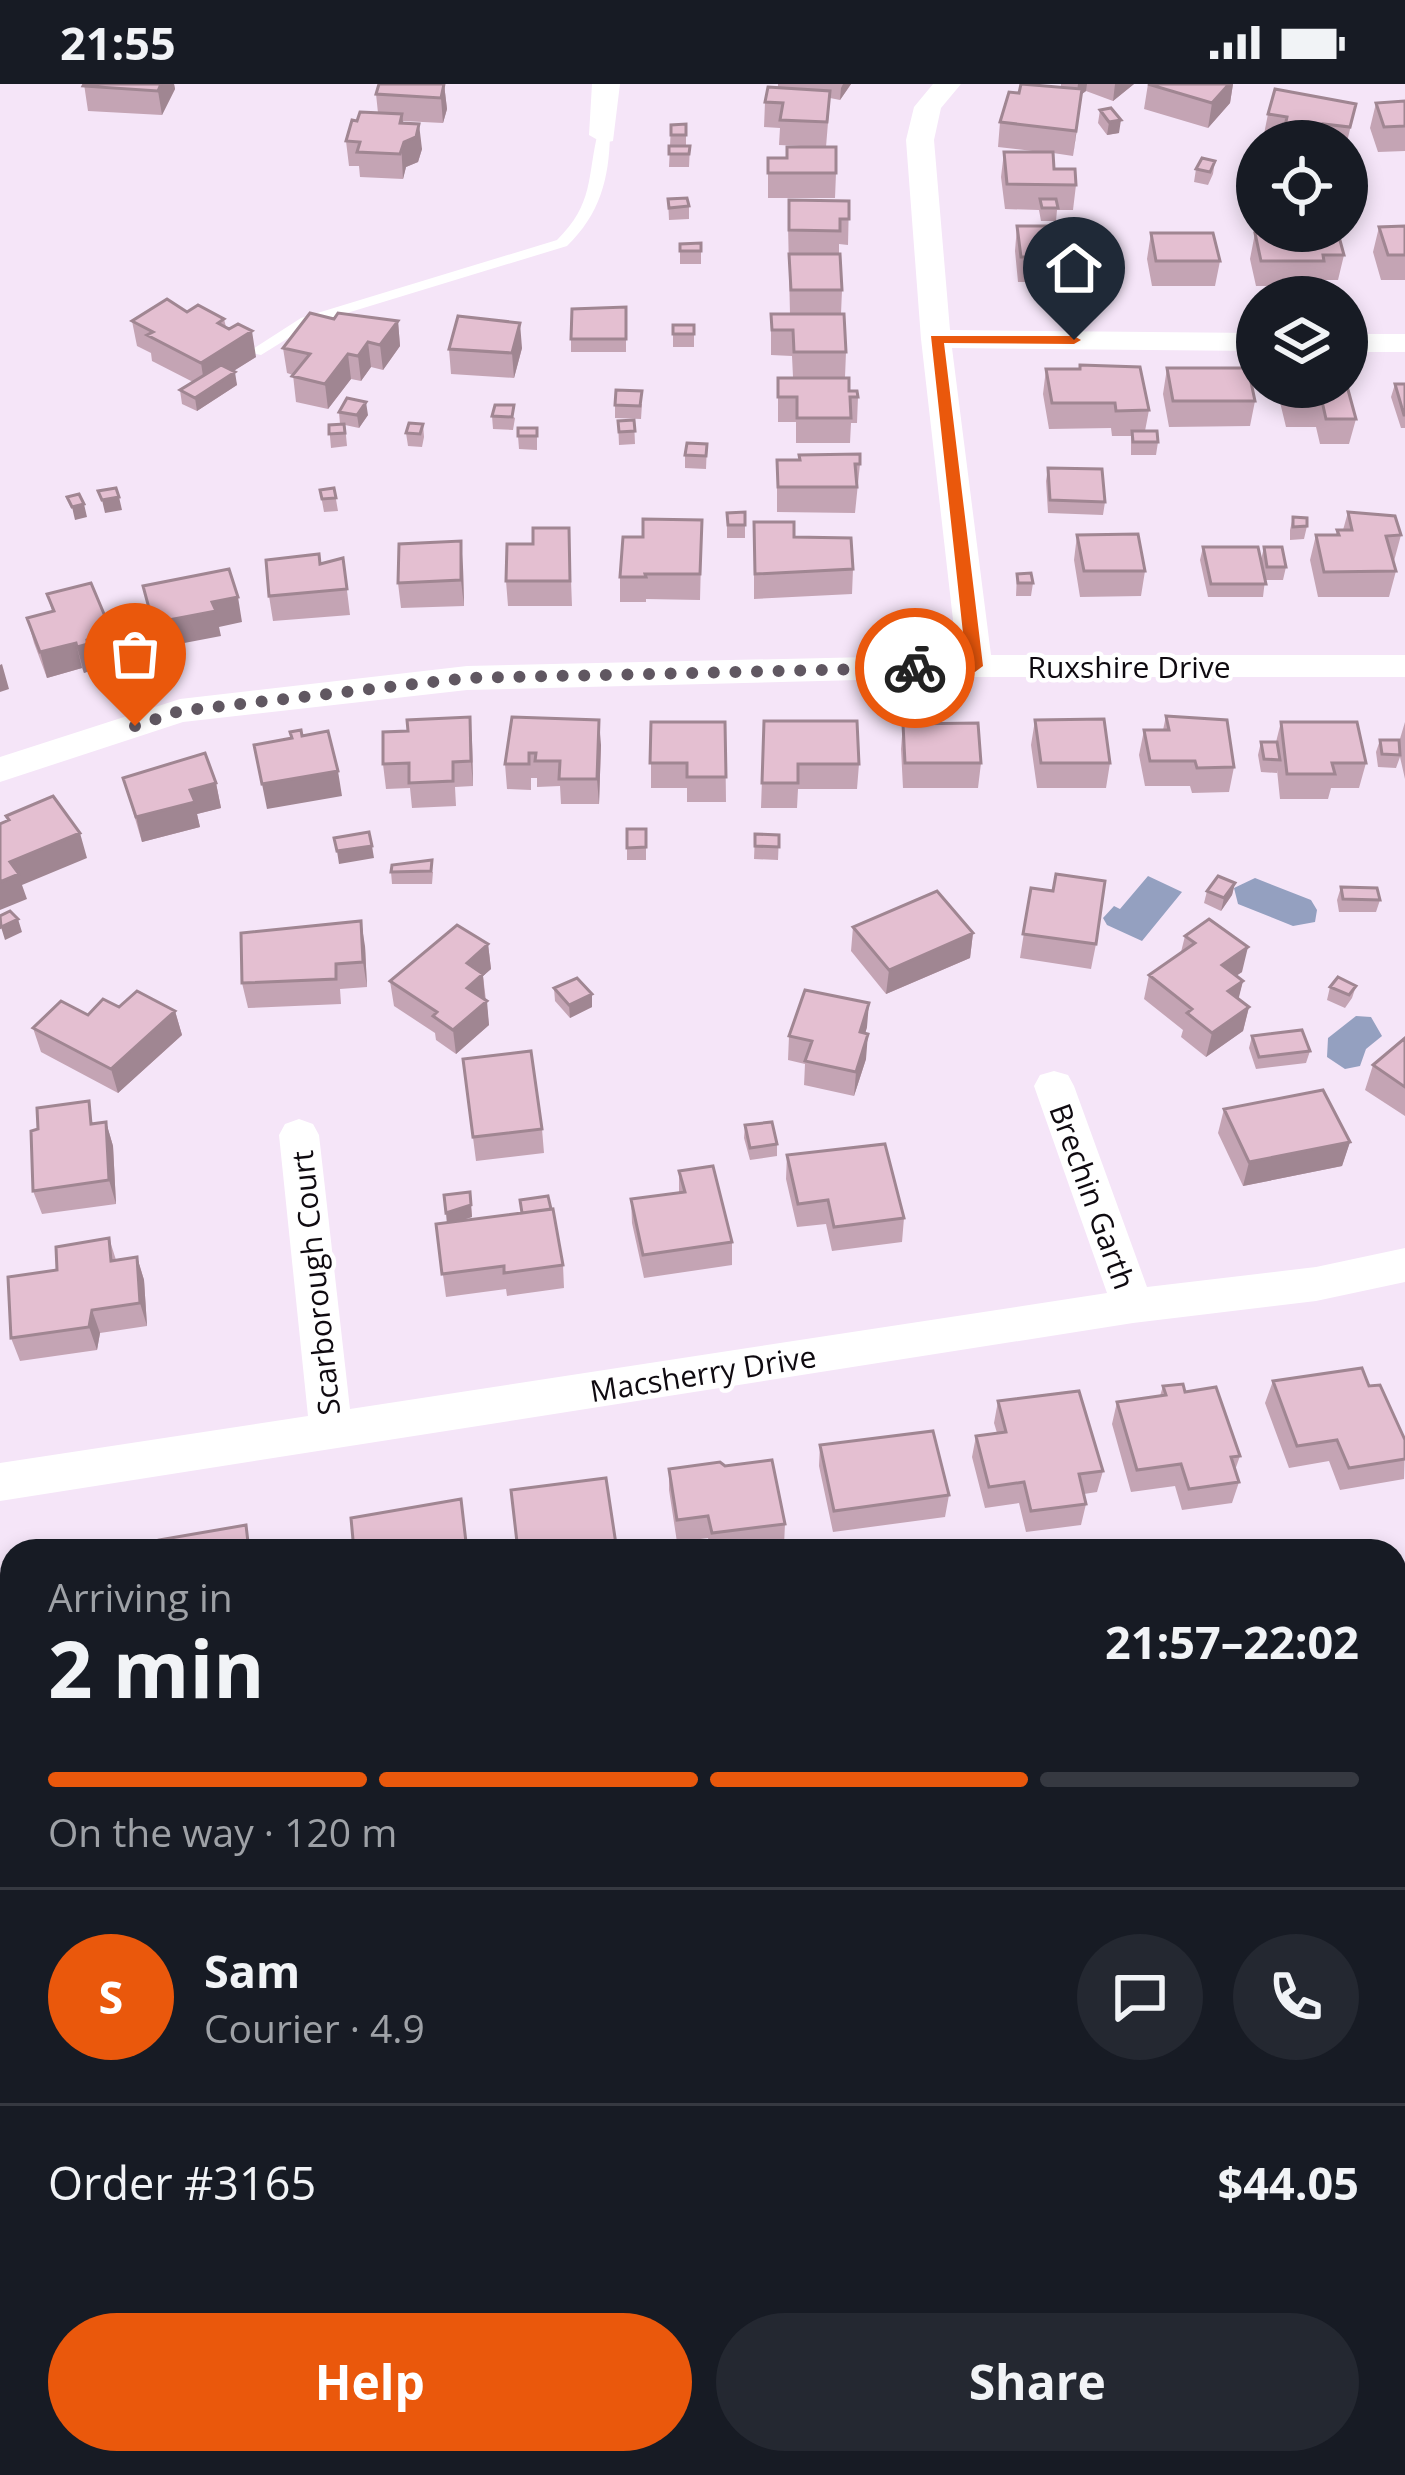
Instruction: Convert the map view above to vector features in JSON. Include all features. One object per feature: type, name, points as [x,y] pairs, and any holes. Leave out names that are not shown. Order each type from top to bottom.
[{"type":"street","points":[[603,135],[606,84]]},
{"type":"street","points":[[947,84],[928,107],[920,140],[936,339],[975,666]]},
{"type":"street","points":[[936,339],[1236,342]]},
{"type":"street","points":[[1368,343],[1405,343]]},
{"type":"street","name":"Ruxshire Drive","points":[[0,770],[180,711],[467,678],[975,666],[1405,666]]},
{"type":"street","name":"Brechin Garth","points":[[1054,1086],[1133,1306]]},
{"type":"street","name":"Scarborough Court","points":[[299,1135],[331,1431]]},
{"type":"street","name":"Macsherry Drive","points":[[0,1481],[1133,1306],[1316,1284],[1405,1265]]},
{"type":"lane","points":[[256,352],[306,321],[562,242],[582,226],[603,178],[603,135]]},
{"type":"water","points":[[1148,876],[1182,892],[1142,941],[1107,925],[1103,918],[1114,906],[1120,909]]},
{"type":"water","points":[[1255,878],[1311,900],[1317,910],[1315,922],[1293,926],[1238,904],[1234,888]]},
{"type":"water","points":[[1356,1016],[1371,1017],[1382,1036],[1366,1049],[1360,1066],[1345,1069],[1327,1057],[1328,1038]]},
{"type":"building","points":[[84,84],[161,84],[158,91]]},
{"type":"building","points":[[379,84],[444,84],[441,98],[376,94]]},
{"type":"building","points":[[1021,84],[1082,89],[1076,131],[1000,122],[1009,92],[1019,93]]},
{"type":"building","points":[[1148,84],[1229,84],[1212,103]]},
{"type":"building","points":[[768,87],[830,91],[827,122],[780,120],[783,103],[765,102]]},
{"type":"building","points":[[1275,89],[1356,104],[1352,120],[1286,120],[1268,114]]},
{"type":"building","points":[[1405,101],[1405,126],[1384,127],[1376,103]]},
{"type":"building","points":[[1111,108],[1121,120],[1109,122],[1100,110]]},
{"type":"building","points":[[360,112],[402,114],[400,123],[419,124],[416,137],[404,142],[400,154],[357,152],[360,142],[346,141],[352,120],[357,121]]},
{"type":"building","points":[[686,124],[686,135],[671,135],[671,125]]},
{"type":"building","points":[[669,146],[690,146],[689,154],[669,154]]},
{"type":"building","points":[[787,147],[836,147],[836,173],[768,173],[768,158],[787,158]]},
{"type":"building","points":[[1004,152],[1053,152],[1054,169],[1075,169],[1076,185],[1007,184]]},
{"type":"building","points":[[1202,158],[1215,161],[1210,172],[1196,169]]},
{"type":"building","points":[[687,198],[689,206],[669,208],[668,199]]},
{"type":"building","points":[[1040,199],[1056,199],[1058,208],[1042,208]]},
{"type":"building","points":[[789,200],[849,201],[849,219],[840,219],[840,231],[789,230]]},
{"type":"building","points":[[1017,226],[1067,226],[1072,257],[1021,257]]},
{"type":"building","points":[[1405,226],[1405,255],[1388,255],[1379,227]]},
{"type":"building","points":[[1151,233],[1213,233],[1220,261],[1156,261]]},
{"type":"building","points":[[701,243],[701,251],[680,251],[680,244]]},
{"type":"building","points":[[1259,252],[1344,255],[1323,255],[1324,261],[1261,261]]},
{"type":"building","points":[[789,254],[840,254],[842,290],[791,290]]},
{"type":"building","points":[[167,299],[187,312],[198,305],[224,319],[218,323],[229,329],[238,324],[252,331],[201,363],[147,335],[153,332],[132,321]]},
{"type":"building","points":[[626,307],[626,339],[571,339],[572,309]]},
{"type":"building","points":[[310,313],[334,319],[338,313],[398,321],[380,345],[368,342],[358,356],[348,354],[325,384],[292,376],[310,354],[283,348]]},
{"type":"building","points":[[771,314],[844,314],[846,352],[794,352],[793,330],[772,330]]},
{"type":"building","points":[[458,316],[520,323],[512,353],[449,349]]},
{"type":"building","points":[[673,325],[694,325],[694,334],[673,334]]},
{"type":"building","points":[[221,365],[235,372],[195,398],[180,390]]},
{"type":"building","points":[[1080,365],[1140,367],[1149,410],[1116,411],[1115,403],[1052,403],[1046,369],[1080,369]]},
{"type":"building","points":[[1167,368],[1236,368],[1236,401],[1173,401]]},
{"type":"building","points":[[778,378],[849,378],[849,391],[857,391],[858,397],[850,397],[851,418],[797,418],[797,397],[778,397]]},
{"type":"building","points":[[1395,384],[1405,384],[1405,415],[1404,415]]},
{"type":"building","points":[[616,390],[642,391],[640,406],[615,405]]},
{"type":"building","points":[[347,398],[366,402],[357,415],[339,412]]},
{"type":"building","points":[[495,405],[514,405],[512,417],[492,416]]},
{"type":"building","points":[[1324,408],[1353,408],[1356,419],[1326,419]]},
{"type":"building","points":[[634,420],[635,431],[619,432],[618,421]]},
{"type":"building","points":[[409,423],[423,424],[420,434],[406,433]]},
{"type":"building","points":[[344,424],[345,433],[329,434],[329,425]]},
{"type":"building","points":[[518,428],[537,428],[537,436],[518,436]]},
{"type":"building","points":[[1132,431],[1157,431],[1158,442],[1133,442]]},
{"type":"building","points":[[687,443],[707,444],[706,456],[685,455]]},
{"type":"building","points":[[860,454],[860,464],[855,464],[857,487],[778,487],[777,460]]},
{"type":"building","points":[[1048,468],[1102,469],[1105,502],[1050,500]]},
{"type":"building","points":[[116,488],[119,497],[102,500],[98,491]]},
{"type":"building","points":[[334,488],[336,498],[322,499],[320,490]]},
{"type":"building","points":[[79,494],[84,504],[72,507],[67,497]]},
{"type":"building","points":[[745,512],[745,525],[728,525],[727,513]]},
{"type":"building","points":[[1348,512],[1395,516],[1401,535],[1386,536],[1396,571],[1324,572],[1316,535],[1352,530]]},
{"type":"building","points":[[1293,517],[1307,518],[1307,526],[1293,527]]},
{"type":"building","points":[[643,519],[702,520],[700,574],[620,577],[623,537],[643,537]]},
{"type":"building","points":[[754,522],[794,522],[794,537],[851,538],[853,569],[755,574]]},
{"type":"building","points":[[533,528],[569,528],[570,581],[506,581],[507,544],[533,544]]},
{"type":"building","points":[[1138,534],[1145,571],[1084,571],[1077,535]]},
{"type":"building","points":[[461,541],[461,580],[398,583],[399,544]]},
{"type":"building","points":[[1203,547],[1258,547],[1266,584],[1211,584]]},
{"type":"building","points":[[1264,547],[1282,547],[1286,567],[1267,567]]},
{"type":"building","points":[[319,554],[320,564],[343,558],[347,589],[269,596],[266,560]]},
{"type":"building","points":[[229,569],[238,597],[212,602],[216,611],[153,623],[143,586]]},
{"type":"building","points":[[1031,573],[1033,583],[1018,583],[1017,574]]},
{"type":"building","points":[[91,583],[112,633],[77,647],[76,643],[40,652],[27,618],[54,611],[47,594]]},
{"type":"building","points":[[1166,716],[1227,720],[1234,767],[1197,768],[1195,761],[1150,761],[1144,730],[1169,730]]},
{"type":"building","points":[[470,717],[471,761],[453,762],[453,781],[409,783],[409,763],[383,764],[383,732],[408,731],[407,720]]},
{"type":"building","points":[[512,717],[599,720],[597,779],[559,779],[560,761],[535,761],[536,753],[529,753],[529,764],[505,764]]},
{"type":"building","points":[[1104,719],[1110,763],[1041,763],[1035,720]]},
{"type":"building","points":[[764,721],[857,721],[859,764],[798,764],[798,783],[762,783]]},
{"type":"building","points":[[651,722],[725,722],[726,777],[687,777],[687,763],[650,763]]},
{"type":"building","points":[[1281,722],[1357,722],[1366,763],[1332,763],[1335,774],[1287,774]]},
{"type":"building","points":[[978,723],[981,763],[905,763],[903,724]]},
{"type":"building","points":[[301,730],[302,736],[328,731],[338,771],[262,784],[254,745],[292,738],[290,732]]},
{"type":"building","points":[[1380,740],[1399,740],[1400,755],[1382,754]]},
{"type":"building","points":[[1261,742],[1277,742],[1280,760],[1264,759]]},
{"type":"building","points":[[205,753],[216,783],[190,790],[195,802],[136,817],[123,778]]},
{"type":"building","points":[[53,796],[80,833],[10,862],[19,874],[0,882],[0,824],[9,820],[6,816]]},
{"type":"building","points":[[627,829],[646,829],[646,847],[627,848]]},
{"type":"building","points":[[369,832],[372,846],[337,851],[334,838]]},
{"type":"building","points":[[755,834],[779,835],[779,847],[755,846]]},
{"type":"building","points":[[432,860],[431,871],[391,872],[392,865]]},
{"type":"building","points":[[1056,874],[1105,881],[1096,944],[1023,934],[1031,888],[1053,891]]},
{"type":"building","points":[[1218,876],[1235,883],[1224,898],[1207,891]]},
{"type":"building","points":[[1341,887],[1377,888],[1380,900],[1343,899]]},
{"type":"building","points":[[937,891],[973,933],[889,970],[853,927]]},
{"type":"building","points":[[10,911],[18,919],[1,927],[0,916]]},
{"type":"building","points":[[1209,919],[1248,947],[1222,965],[1243,981],[1228,991],[1249,1007],[1212,1033],[1187,1013],[1192,1009],[1149,975],[1195,943],[1185,936]]},
{"type":"building","points":[[361,921],[363,962],[336,964],[336,979],[242,983],[241,933]]},
{"type":"building","points":[[457,925],[488,944],[467,963],[483,974],[467,988],[487,1001],[453,1030],[433,1016],[437,1012],[390,981]]},
{"type":"building","points":[[1338,977],[1356,986],[1349,995],[1330,987]]},
{"type":"building","points":[[577,978],[592,994],[569,1005],[554,988]]},
{"type":"building","points":[[805,990],[869,1003],[860,1032],[868,1034],[856,1072],[805,1061],[812,1041],[789,1036]]},
{"type":"building","points":[[137,991],[175,1011],[111,1069],[33,1028],[61,1001],[88,1015],[103,999],[119,1007]]},
{"type":"building","points":[[1302,1030],[1310,1051],[1259,1057],[1252,1036]]},
{"type":"building","points":[[1405,1038],[1405,1087],[1373,1065]]},
{"type":"building","points":[[531,1051],[542,1129],[473,1137],[463,1059]]},
{"type":"building","points":[[1323,1090],[1350,1142],[1249,1162],[1224,1109]]},
{"type":"building","points":[[89,1101],[91,1124],[106,1122],[109,1180],[33,1191],[31,1131],[38,1129],[37,1108]]},
{"type":"building","points":[[772,1122],[777,1144],[750,1148],[745,1125]]},
{"type":"building","points":[[885,1144],[904,1218],[834,1227],[828,1200],[798,1204],[787,1155]]},
{"type":"building","points":[[713,1166],[732,1242],[643,1255],[631,1199],[685,1192],[679,1171]]},
{"type":"building","points":[[470,1192],[471,1205],[446,1213],[444,1195]]},
{"type":"building","points":[[548,1196],[551,1209],[522,1213],[520,1200]]},
{"type":"building","points":[[553,1209],[563,1265],[504,1273],[504,1266],[442,1274],[436,1224]]},
{"type":"building","points":[[109,1238],[111,1261],[137,1257],[140,1303],[92,1310],[89,1327],[11,1338],[8,1277],[57,1270],[56,1247]]},
{"type":"building","points":[[1362,1368],[1369,1386],[1380,1385],[1405,1440],[1405,1459],[1349,1468],[1337,1440],[1297,1446],[1273,1381]]},
{"type":"building","points":[[1183,1384],[1185,1392],[1216,1387],[1240,1456],[1231,1457],[1239,1482],[1189,1489],[1181,1464],[1137,1470],[1117,1402],[1166,1395],[1163,1386]]},
{"type":"building","points":[[1079,1391],[1103,1471],[1079,1474],[1086,1504],[1031,1511],[1024,1482],[989,1487],[976,1436],[1006,1432],[998,1401]]},
{"type":"building","points":[[933,1431],[949,1495],[834,1511],[820,1445]]},
{"type":"building","points":[[772,1460],[785,1524],[712,1533],[708,1516],[677,1520],[669,1469]]},
{"type":"building","points":[[606,1478],[615,1539],[517,1539],[511,1490]]},
{"type":"building","points":[[461,1499],[466,1539],[353,1539],[351,1518]]},
{"type":"building","points":[[246,1525],[248,1539],[165,1539]]},
{"type":"way so far","points":[[135,726],[180,711],[467,678],[915,668]]},
{"type":"route","points":[[915,668],[975,666],[936,339],[1074,340]]}]
